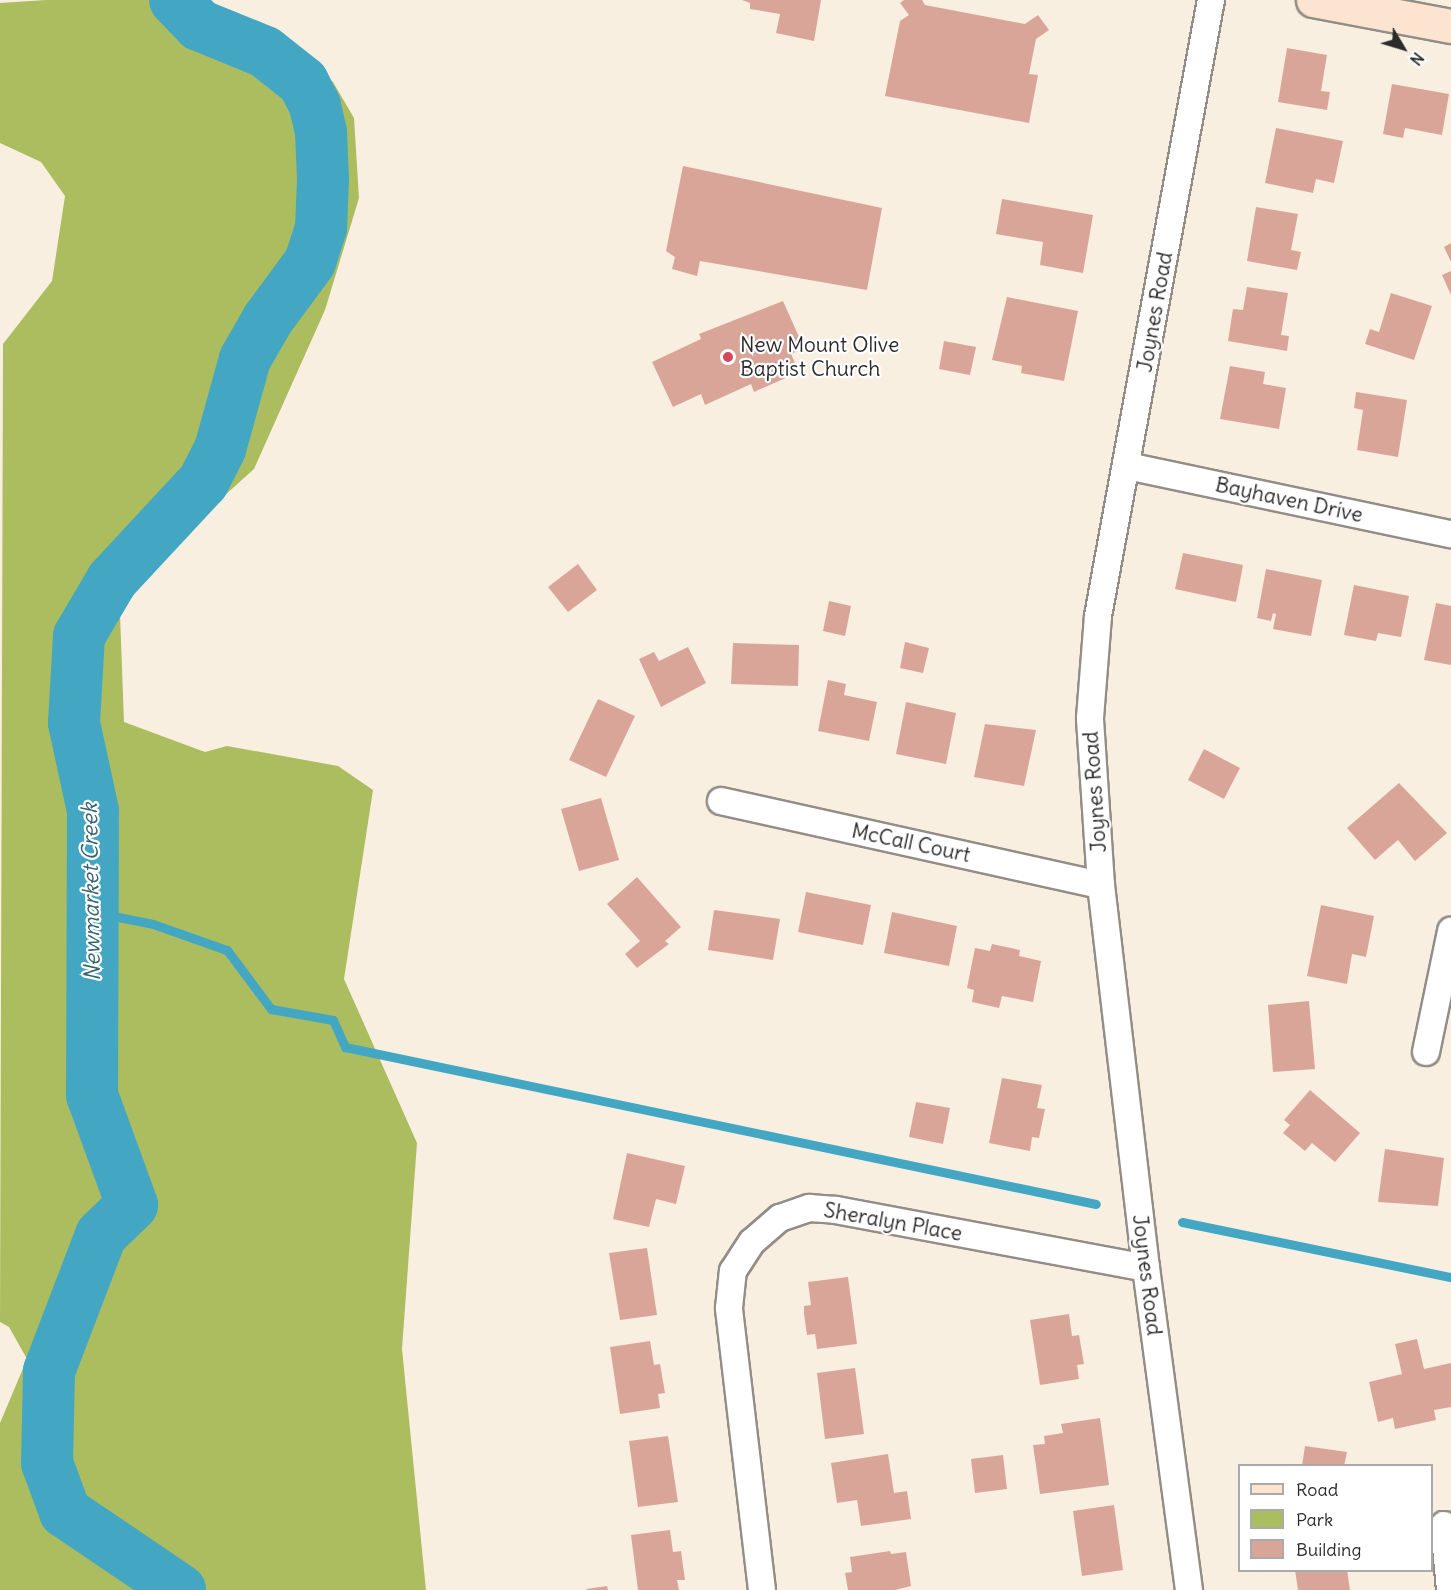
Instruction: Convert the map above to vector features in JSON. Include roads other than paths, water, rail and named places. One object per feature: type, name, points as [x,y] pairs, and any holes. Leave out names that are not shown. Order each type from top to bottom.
[{"type":"main road","points":[[1313,0],[1451,26]]},
{"type":"street","name":"Joynes Road","points":[[1190,1590],[1146,1268],[1101,885],[1091,780],[1092,669],[1098,616],[1211,0]]},
{"type":"street","name":"Bayhaven Drive","points":[[1127,466],[1451,534]]},
{"type":"street","name":"McCall Court","points":[[721,801],[1101,885]]},
{"type":"street","points":[[1426,1052],[1451,931]]},
{"type":"street","name":"Sheralyn Place","points":[[762,1590],[729,1308],[733,1271],[752,1242],[773,1224],[809,1208],[836,1210],[1146,1268]]},
{"type":"street","points":[[1444,1525],[1450,1590]]},
{"type":"waterway","name":"Newmarket Creek","points":[[175,0],[199,25],[265,52],[303,82],[315,106],[321,132],[323,179],[321,228],[310,262],[268,319],[245,359],[220,449],[203,482],[112,580],[79,636],[74,723],[93,811],[92,1095],[132,1205],[101,1235],[49,1371],[47,1463],[65,1512],[180,1590]]},
{"type":"waterway","points":[[93,912],[153,924],[227,950],[271,1009],[333,1020],[345,1047],[1096,1204]]},
{"type":"waterway","points":[[1182,1222],[1451,1277]]},
{"type":"place","name":"New Mount Olive Baptist Church","points":[[728,357]]}]
